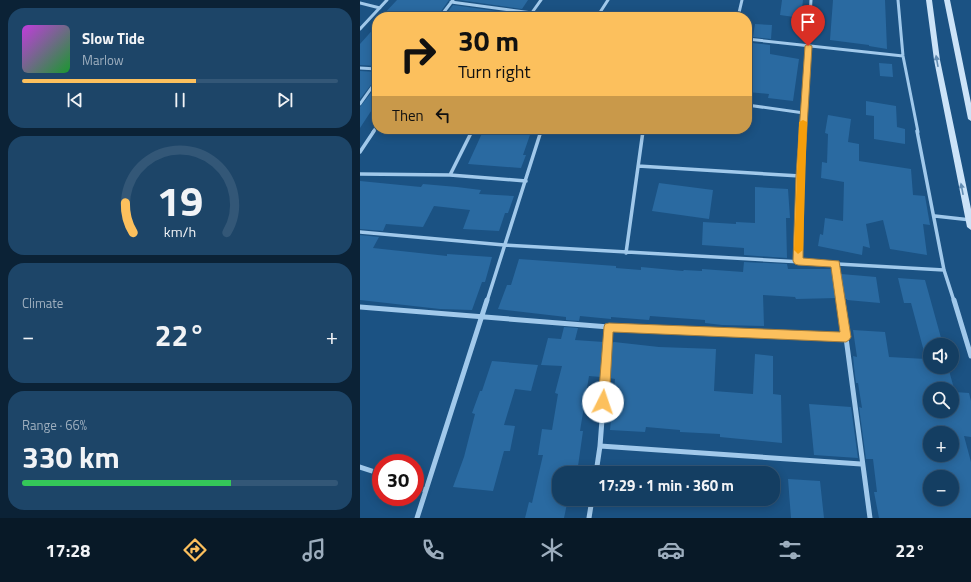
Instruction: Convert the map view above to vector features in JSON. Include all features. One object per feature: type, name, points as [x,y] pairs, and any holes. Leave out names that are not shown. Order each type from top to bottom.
[{"type":"main road","points":[[929,0],[937,60],[971,227]]},
{"type":"main road","points":[[947,0],[971,119]]},
{"type":"street","points":[[376,12],[387,0]]},
{"type":"street","points":[[532,12],[541,0]]},
{"type":"street","points":[[600,12],[608,0]]},
{"type":"street","points":[[739,12],[742,0]]},
{"type":"street","points":[[798,261],[800,176],[811,0]]},
{"type":"street","points":[[898,0],[904,56],[944,270],[971,356]]},
{"type":"street","points":[[444,12],[452,1],[519,12]]},
{"type":"street","points":[[360,4],[380,8]]},
{"type":"street","points":[[360,29],[372,16]]},
{"type":"street","points":[[752,40],[904,56]]},
{"type":"street","points":[[360,68],[372,69]]},
{"type":"street","points":[[360,104],[372,87]]},
{"type":"street","points":[[752,106],[804,113]]},
{"type":"street","points":[[360,152],[372,134]]},
{"type":"street","points":[[450,175],[471,134]]},
{"type":"street","points":[[417,518],[540,134]]},
{"type":"street","points":[[626,253],[642,134]]},
{"type":"street","points":[[638,166],[800,176]]},
{"type":"street","points":[[360,174],[450,175],[526,181]]},
{"type":"street","points":[[935,216],[970,220]]},
{"type":"street","points":[[360,232],[504,245],[626,253],[944,270]]},
{"type":"street","points":[[836,264],[870,518]]},
{"type":"street","points":[[360,307],[609,327],[846,337]]},
{"type":"street","points":[[597,466],[600,446],[609,327]]},
{"type":"street","points":[[600,446],[862,464]]},
{"type":"street","points":[[360,467],[372,471]]},
{"type":"street","points":[[589,518],[591,506]]},
{"type":"building","points":[[397,0],[449,0],[441,12],[386,12]]},
{"type":"building","points":[[459,0],[528,0],[522,9]]},
{"type":"building","points":[[782,0],[803,0],[801,18],[780,15]]},
{"type":"building","points":[[833,0],[885,0],[887,49],[830,40]]},
{"type":"building","points":[[453,5],[503,12],[448,12]]},
{"type":"building","points":[[755,24],[772,25],[771,39],[753,37]]},
{"type":"building","points":[[372,31],[372,66],[360,65],[360,44]]},
{"type":"building","points":[[752,43],[770,45],[770,54],[799,59],[793,101],[768,98],[769,94],[752,92]]},
{"type":"building","points":[[879,63],[892,64],[893,77],[880,76]]},
{"type":"building","points":[[360,71],[372,72],[372,83],[360,99]]},
{"type":"building","points":[[372,91],[372,110],[360,128],[360,107]]},
{"type":"building","points":[[866,101],[896,106],[897,127],[905,129],[905,144],[874,139],[874,116],[866,115]]},
{"type":"building","points":[[828,115],[851,119],[848,142],[859,144],[859,161],[911,169],[913,195],[925,196],[930,225],[923,224],[927,255],[890,249],[883,220],[866,224],[870,248],[863,246],[862,255],[818,246],[820,234],[823,235],[825,218],[843,221],[844,182],[821,178],[822,162],[827,163],[828,134],[825,133]]},
{"type":"building","points":[[482,134],[530,134],[523,155],[526,155],[521,168],[468,164]]},
{"type":"building","points":[[360,181],[421,187],[423,184],[457,187],[481,190],[479,194],[514,196],[508,213],[505,213],[499,231],[463,229],[470,210],[434,206],[423,227],[386,224],[383,231],[360,229]]},
{"type":"building","points":[[659,183],[713,190],[709,219],[652,211]]},
{"type":"building","points":[[755,187],[788,189],[790,218],[786,218],[787,258],[744,255],[744,248],[702,245],[703,222],[736,224],[736,222],[755,223]]},
{"type":"building","points":[[360,235],[379,237],[373,248],[447,256],[447,254],[492,257],[485,282],[482,282],[472,310],[440,309],[360,300]]},
{"type":"building","points":[[519,259],[616,266],[616,268],[641,270],[641,267],[683,271],[702,271],[702,269],[743,272],[744,262],[787,264],[788,269],[831,269],[832,274],[834,274],[837,298],[796,299],[795,297],[763,295],[764,326],[722,325],[705,323],[705,320],[650,316],[649,320],[611,317],[611,319],[580,316],[579,321],[566,320],[566,317],[498,309],[507,285],[511,285]]},
{"type":"building","points":[[841,274],[876,277],[880,303],[845,299]]},
{"type":"building","points":[[898,278],[925,280],[941,338],[923,338],[923,348],[911,303],[904,303]]},
{"type":"building","points":[[564,327],[578,328],[575,340],[604,342],[601,377],[589,376],[580,431],[583,431],[578,466],[552,466],[552,506],[567,506],[564,518],[525,518],[529,502],[532,503],[543,455],[538,455],[542,429],[552,430],[558,394],[555,393],[562,366],[541,365],[548,338],[561,339]]},
{"type":"building","points":[[853,330],[885,332],[889,357],[923,359],[923,374],[950,374],[952,382],[923,382],[923,418],[959,418],[959,392],[969,393],[971,401],[971,437],[964,436],[971,462],[971,518],[879,518],[874,492],[877,492],[873,459],[866,459],[859,407],[862,408],[854,367],[853,356],[857,357]]},
{"type":"building","points":[[612,343],[659,347],[716,349],[714,391],[753,394],[755,354],[773,356],[773,394],[781,395],[782,443],[720,437],[720,434],[680,432],[680,430],[646,427],[645,432],[610,430],[615,379],[609,378]]},
{"type":"building","points":[[492,361],[538,365],[531,391],[515,389],[504,425],[515,426],[510,451],[504,451],[493,491],[453,487],[464,457],[475,414],[472,413],[480,391],[482,391]]},
{"type":"building","points":[[809,404],[851,407],[858,458],[814,455]]},
{"type":"building","points":[[788,479],[820,481],[824,518],[791,518]]},
{"type":"slow traffic","points":[[798,250],[803,122]]},
{"type":"route","points":[[603,402],[609,327],[846,337],[836,264],[798,261],[800,176],[808,46]]}]
